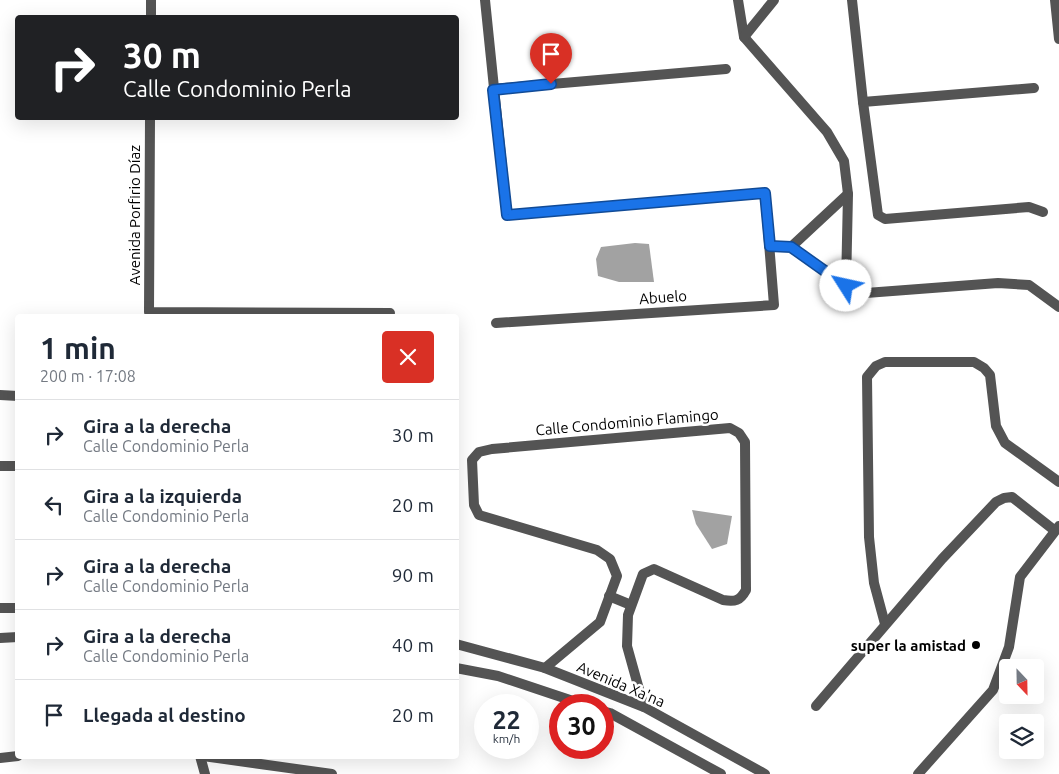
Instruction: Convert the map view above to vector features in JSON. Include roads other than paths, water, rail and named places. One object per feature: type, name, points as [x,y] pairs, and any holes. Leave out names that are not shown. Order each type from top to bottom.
[{"type":"street","points":[[151,0],[151,15]]},
{"type":"street","points":[[485,0],[507,215],[765,193],[770,246],[791,247],[852,291],[866,293],[998,282],[1029,285],[1059,307]]},
{"type":"street","points":[[738,0],[744,37],[827,132],[844,161],[848,194],[846,286]]},
{"type":"street","points":[[744,37],[774,0]]},
{"type":"street","points":[[852,0],[878,215],[885,219],[1029,207],[1043,212]]},
{"type":"street","points":[[1055,0],[1059,39]]},
{"type":"street","points":[[493,90],[726,69]]},
{"type":"street","points":[[863,102],[1034,88]]},
{"type":"street","name":"Avenida Porfirio Díaz","points":[[150,120],[148,312],[390,313]]},
{"type":"street","points":[[791,247],[848,194]]},
{"type":"street","name":"Abuelo","points":[[496,323],[774,305],[770,246]]},
{"type":"street","points":[[885,624],[874,583],[869,537],[867,377],[876,366],[885,362],[974,362],[984,368],[990,375],[996,426],[1005,443],[1059,482]]},
{"type":"street","points":[[0,395],[15,396]]},
{"type":"street","name":"Calle Condominio Flamingo","points":[[609,596],[617,576],[610,559],[597,550],[479,515],[474,505],[472,460],[479,452],[492,449],[730,428],[739,433],[745,442],[746,590],[741,599],[734,602],[723,600],[654,570],[643,574],[631,605]]},
{"type":"street","points":[[0,466],[15,466]]},
{"type":"street","points":[[816,706],[942,559],[996,502],[1004,498],[1012,498],[1057,528],[1020,577],[1009,647],[992,690],[918,774]]},
{"type":"street","points":[[545,668],[600,622],[609,596],[631,605],[628,615],[627,646],[644,707]]},
{"type":"street","points":[[0,608],[15,608]]},
{"type":"street","points":[[0,638],[15,638]]},
{"type":"street","name":"Avenida Xa'na","points":[[459,645],[545,668],[644,707],[765,774]]},
{"type":"street","points":[[459,669],[498,676],[552,694]]},
{"type":"street","name":"Avenida Xa'na","points":[[614,716],[721,774]]},
{"type":"street","points":[[0,758],[15,756]]},
{"type":"street","points":[[202,759],[205,774]]},
{"type":"street","points":[[224,759],[332,774]]},
{"type":"place","name":"super la amistad","points":[[976,645]]}]
